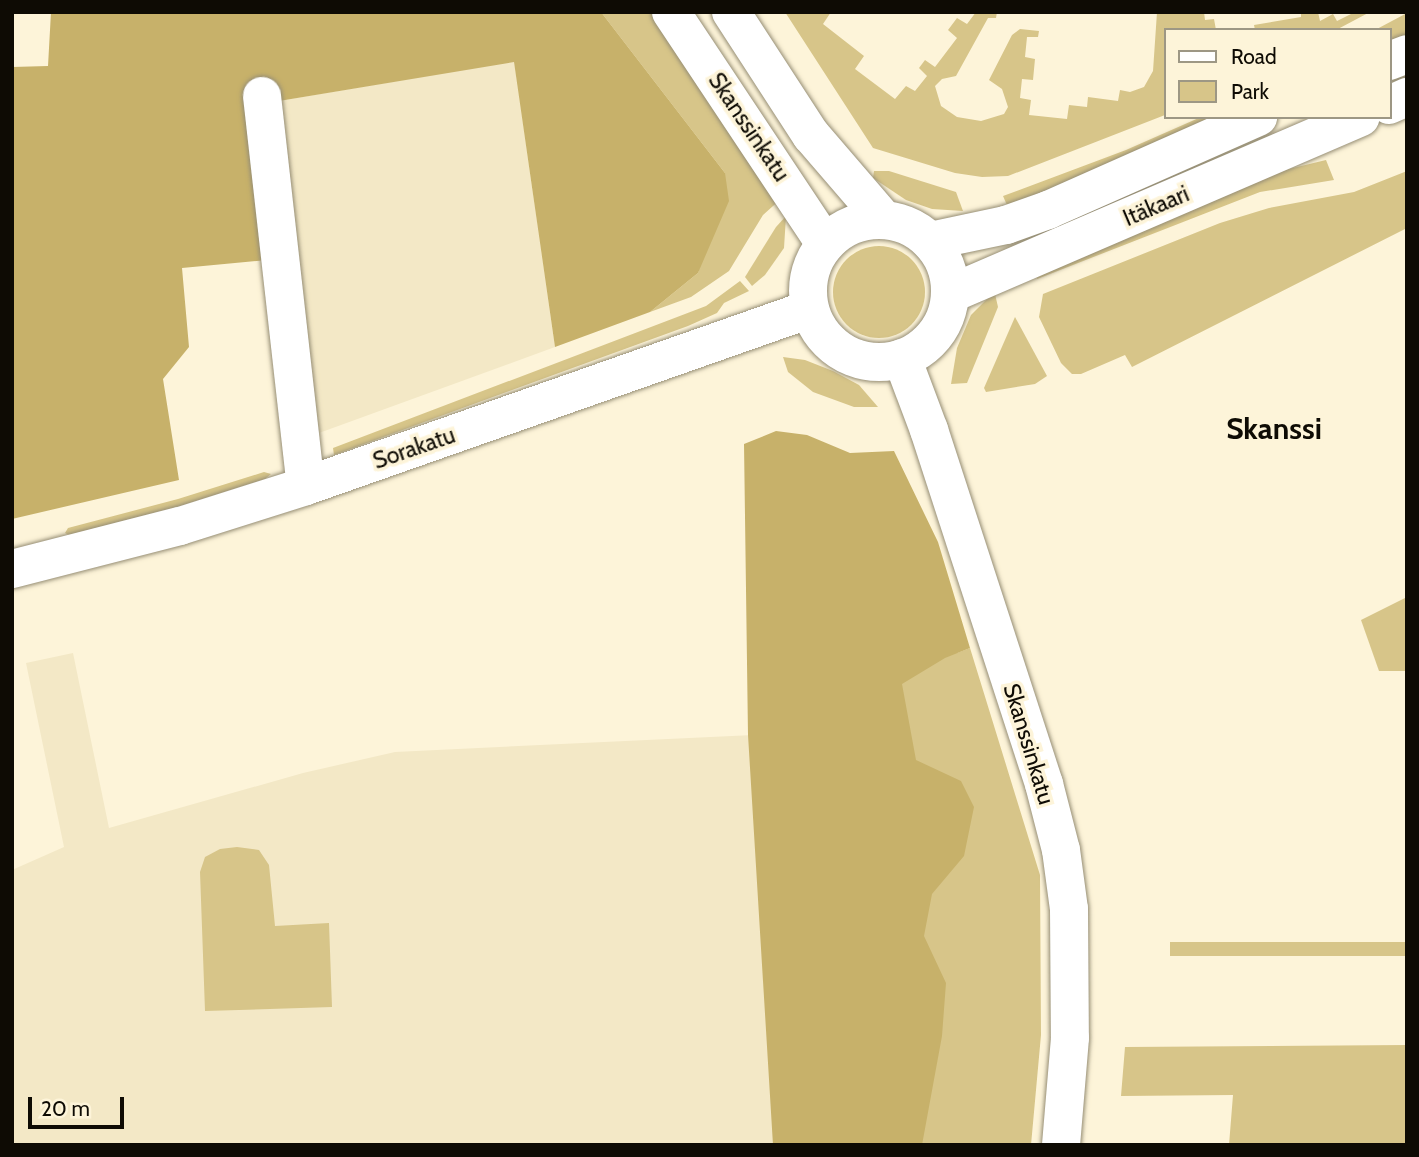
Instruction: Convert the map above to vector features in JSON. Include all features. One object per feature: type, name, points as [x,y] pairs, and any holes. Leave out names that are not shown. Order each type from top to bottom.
[{"type":"street","name":"Skanssinkatu","points":[[671,12],[825,244]]},
{"type":"street","name":"Skanssinkatu","points":[[731,12],[811,135],[884,220]]},
{"type":"street","points":[[261,96],[306,486]]},
{"type":"street","points":[[1391,104],[1407,97]]},
{"type":"street","name":"Itäkaari","points":[[930,241],[1006,225],[1048,210],[1253,119]]},
{"type":"street","name":"Itäkaari","points":[[950,294],[1356,119]]},
{"type":"street","points":[[884,220],[908,226],[930,241],[946,265],[950,294],[948,310],[932,338],[902,358],[876,362],[847,355],[824,336],[810,309],[809,275],[825,244],[851,225],[884,220]]},
{"type":"street","name":"Sorakatu","points":[[12,569],[180,526],[306,486],[810,309]]},
{"type":"street","name":"Skanssinkatu","points":[[902,358],[929,430],[1044,784],[1061,850],[1069,909],[1070,1038],[1061,1145]]},
{"type":"shaded area","points":[[51,12],[601,12],[725,173],[729,201],[698,273],[650,312],[555,347],[514,62],[279,101],[268,260],[182,268],[189,347],[163,379],[179,480],[12,519],[12,67],[48,66]]},
{"type":"shaded area","points":[[514,61],[555,347],[319,433],[279,101]]},
{"type":"shaded area","points":[[776,431],[807,435],[850,453],[894,451],[938,542],[970,648],[945,658],[902,684],[916,760],[961,781],[974,807],[964,856],[932,894],[924,936],[946,983],[942,1036],[922,1145],[773,1145],[748,735],[744,444]]},
{"type":"shaded area","points":[[73,653],[109,828],[303,773],[395,752],[773,734],[794,1145],[12,1145],[12,870],[64,847],[26,663]]},
{"type":"green space","points":[[601,12],[659,12],[783,197],[763,215],[729,271],[691,297],[650,312],[698,273],[725,173]]},
{"type":"green space","points":[[785,12],[831,12],[823,24],[864,56],[855,69],[895,99],[906,86],[915,91],[927,76],[919,68],[925,60],[935,67],[957,38],[948,30],[957,18],[967,24],[976,12],[997,12],[996,18],[988,18],[956,76],[942,79],[935,86],[941,106],[957,117],[981,121],[1004,114],[1008,107],[1002,89],[989,80],[1012,35],[1020,29],[1039,31],[1038,37],[1027,37],[1025,57],[1035,59],[1033,80],[1022,79],[1020,98],[1031,100],[1029,115],[1067,119],[1069,105],[1087,107],[1088,97],[1118,101],[1120,90],[1130,92],[1144,87],[1153,71],[1157,12],[1204,12],[1205,20],[1214,19],[1216,28],[1164,28],[1164,115],[1008,176],[982,177],[955,173],[873,148]]},
{"type":"green space","points":[[1301,12],[1318,12],[1320,21],[1333,14],[1337,21],[1355,12],[1370,12],[1340,28],[1255,28],[1254,25],[1301,17]]},
{"type":"green space","points":[[1407,13],[1407,43],[1391,49],[1391,28],[1379,28]]},
{"type":"green space","points":[[1196,119],[1228,119],[1010,212],[1003,196],[1126,150]]},
{"type":"green space","points":[[1326,160],[1334,180],[1260,192],[1037,279],[1032,266],[1255,177]]},
{"type":"green space","points":[[874,171],[889,171],[956,192],[963,211],[932,209],[906,200],[873,178]]},
{"type":"green space","points":[[1407,171],[1407,228],[1132,367],[1125,355],[1081,374],[1072,374],[1061,363],[1039,317],[1043,294],[1220,223],[1269,208],[1354,192]]},
{"type":"green space","points":[[786,216],[784,248],[765,275],[752,286],[745,277],[776,227]]},
{"type":"green space","points":[[879,246],[897,250],[911,260],[921,274],[925,292],[921,310],[911,324],[897,334],[879,338],[861,334],[847,324],[837,310],[833,292],[837,274],[847,260],[861,250]]},
{"type":"green space","points":[[740,281],[749,291],[724,303],[717,313],[688,326],[334,455],[333,448],[706,306]]},
{"type":"green space","points":[[995,294],[998,307],[967,383],[951,384],[957,348],[971,315]]},
{"type":"green space","points":[[1015,317],[1047,376],[1035,384],[986,392],[984,388]]},
{"type":"green space","points":[[783,357],[805,360],[833,371],[859,385],[878,407],[854,407],[813,392],[788,372]]},
{"type":"green space","points":[[763,444],[957,653],[970,648],[1040,875],[1041,1035],[1031,1145],[794,1145]]},
{"type":"green space","points":[[264,472],[271,474],[265,479],[180,506],[69,535],[65,533],[68,528],[178,499]]},
{"type":"green space","points":[[1407,597],[1407,671],[1379,671],[1361,620]]},
{"type":"green space","points":[[237,847],[259,850],[269,865],[275,926],[329,923],[332,1007],[205,1011],[200,872],[205,857],[220,849]]},
{"type":"green space","points":[[1170,942],[1407,942],[1407,956],[1170,956]]},
{"type":"green space","points":[[1407,1045],[1407,1145],[1229,1145],[1233,1095],[1121,1096],[1125,1047]]},
{"type":"district","name":"Skanssi","points":[[1274,429]]}]
